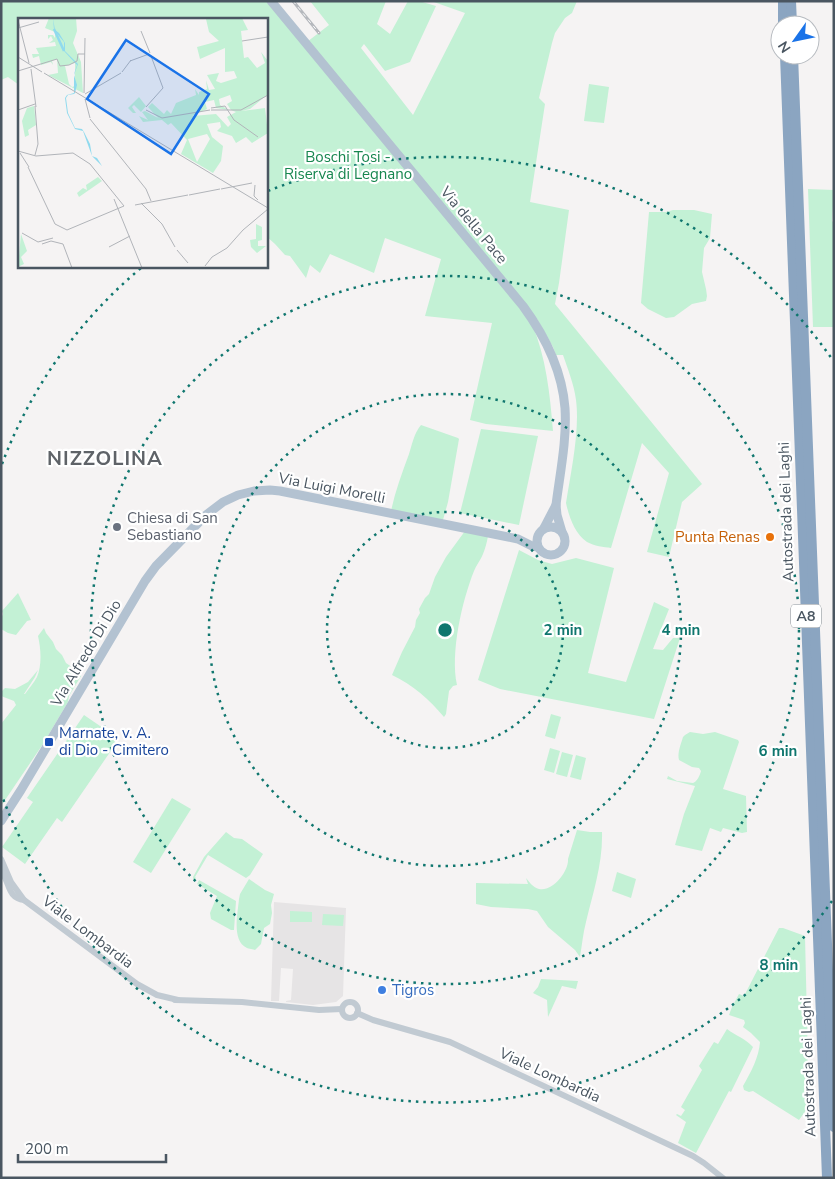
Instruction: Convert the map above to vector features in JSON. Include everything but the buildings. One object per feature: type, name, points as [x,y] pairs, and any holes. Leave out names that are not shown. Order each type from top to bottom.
[{"type":"highway","points":[[783,1],[784,15]]},
{"type":"highway","points":[[791,1],[792,15]]},
{"type":"highway","name":"Autostrada dei Laghi","points":[[785,65],[827,1178]]},
{"type":"highway","name":"Autostrada dei Laghi","points":[[793,65],[834,1127]]},
{"type":"main road","name":"Via della Pace","points":[[271,1],[523,306],[544,337],[556,366],[564,408],[564,436],[556,504],[562,532]]},
{"type":"main road","name":"Via Luigi Morelli","points":[[149,574],[214,508],[233,497],[259,490],[280,490],[480,531],[518,539],[532,546],[538,542]]},
{"type":"main road","name":"Via della Pace","points":[[544,528],[556,504]]},
{"type":"main road","points":[[554,527],[562,532],[565,543],[562,550],[548,555],[544,553],[538,542],[539,533],[544,528],[554,527]]},
{"type":"main road","name":"Via Alfredo Di Dio","points":[[1,821],[149,574]]},
{"type":"main road","name":"Via Alfredo Di Dio","points":[[1,811],[46,747]]},
{"type":"street","points":[[1,859],[11,882],[24,900]]},
{"type":"street","points":[[1,870],[6,877],[13,896],[19,900],[24,900]]},
{"type":"street","name":"Viale Lombardia","points":[[24,900],[156,998],[283,1005],[319,1010],[342,1008]]},
{"type":"street","name":"Viale Lombardia","points":[[353,1002],[358,1007],[358,1013],[354,1017],[347,1018],[343,1014],[342,1008],[345,1003],[353,1002]]},
{"type":"street","name":"Viale Lombardia","points":[[358,1013],[373,1020],[450,1042],[692,1156],[723,1178]]},
{"type":"shaded area","points":[[274,902],[346,908],[343,996],[336,1002],[313,1005],[286,1002],[291,1000],[293,969],[281,968],[279,1001],[271,1001]]},
{"type":"green space","name":"Boschi Tosi - Riserva di Legnano","points":[[1,1],[266,1],[303,45],[329,25],[310,1],[386,1],[377,24],[390,34],[408,1],[419,1],[436,6],[410,62],[385,71],[364,44],[361,48],[413,115],[465,13],[431,1],[577,1],[572,13],[565,18],[555,33],[539,98],[545,104],[530,202],[569,210],[555,304],[702,484],[682,502],[669,557],[647,552],[669,473],[642,443],[611,548],[587,542],[576,530],[566,503],[576,438],[577,412],[575,394],[563,355],[556,355],[537,319],[532,324],[544,363],[553,431],[486,424],[470,420],[492,323],[425,316],[441,259],[385,238],[374,273],[330,254],[320,273],[310,265],[306,278],[290,256],[285,255],[268,238],[268,18],[18,18],[18,84],[8,77],[1,80]]},
{"type":"green space","points":[[589,84],[609,87],[604,123],[584,121]]},
{"type":"green space","points":[[808,189],[834,190],[832,221],[834,223],[834,327],[813,327]]},
{"type":"green space","points":[[694,210],[712,214],[710,238],[704,248],[702,272],[707,296],[706,301],[692,304],[674,317],[666,318],[648,309],[641,303],[649,212]]},
{"type":"green space","points":[[421,425],[459,439],[443,520],[391,511],[414,439]]},
{"type":"green space","points":[[481,429],[538,436],[519,525],[460,513]]},
{"type":"green space","points":[[465,531],[488,536],[483,554],[470,583],[458,627],[455,658],[457,685],[453,686],[449,691],[444,717],[420,693],[392,675],[415,627],[420,613],[419,609],[429,594],[435,577],[446,557]]},
{"type":"green space","points":[[519,550],[538,560],[552,564],[576,558],[614,568],[588,673],[626,682],[654,602],[669,609],[653,649],[663,650],[673,638],[680,638],[654,719],[500,689],[478,680]]},
{"type":"green space","points":[[18,593],[31,620],[27,621],[16,635],[1,629],[1,619],[2,611]]},
{"type":"green space","points":[[44,628],[66,663],[81,676],[43,744],[1,806],[1,724],[16,705],[14,701],[1,696],[1,692],[5,688],[15,689],[28,682],[38,670],[25,694],[37,677],[40,662],[38,636]]},
{"type":"green space","points":[[551,714],[561,717],[555,739],[545,736]]},
{"type":"green space","points":[[84,715],[119,739],[62,822],[57,818],[25,864],[2,847],[33,802],[27,798]]},
{"type":"green space","points":[[690,732],[703,734],[715,732],[738,740],[739,742],[723,789],[746,796],[747,832],[742,833],[723,828],[721,832],[710,828],[702,851],[675,845],[695,786],[667,779],[668,776],[677,781],[693,783],[699,776],[701,771],[699,768],[692,767],[679,760],[679,751],[683,737]]},
{"type":"green space","points":[[550,748],[560,751],[554,773],[544,770]]},
{"type":"green space","points":[[562,752],[573,755],[567,777],[556,774]]},
{"type":"green space","points":[[576,755],[586,758],[581,780],[570,777]]},
{"type":"green space","points":[[172,798],[191,809],[151,873],[133,862]]},
{"type":"green space","points":[[577,830],[602,832],[599,866],[580,957],[575,950],[548,927],[537,911],[476,904],[476,883],[528,884],[526,878],[533,886],[539,889],[555,884],[566,869]]},
{"type":"green space","points":[[226,832],[234,838],[242,839],[263,854],[250,875],[246,878],[208,855],[195,880],[193,879],[204,857]]},
{"type":"green space","points":[[617,872],[636,879],[631,898],[612,891]]},
{"type":"green space","points":[[249,879],[274,894],[271,905],[270,924],[264,928],[261,944],[255,950],[242,944],[237,933],[240,894]]},
{"type":"green space","points":[[199,880],[236,901],[234,930],[211,919],[210,913],[217,896],[197,884]]},
{"type":"green space","points":[[290,911],[312,912],[312,922],[290,922]]},
{"type":"green space","points":[[323,914],[344,915],[343,926],[322,925]]},
{"type":"green space","points":[[779,928],[805,936],[809,1106],[799,1120],[753,1091],[744,1090],[743,1086],[752,1070],[760,1042],[743,1027],[744,1020],[729,1015],[739,994],[744,996]]},
{"type":"green space","points":[[541,979],[578,981],[576,989],[562,986],[548,1017],[547,1000],[533,993]]},
{"type":"green space","points":[[727,1029],[747,1041],[753,1047],[731,1092],[729,1091],[696,1153],[678,1143],[686,1122],[676,1115],[681,1116],[685,1110],[681,1107],[702,1070],[699,1066],[714,1042],[718,1044]]},
{"type":"railway","points":[[293,1],[319,33]]},
{"type":"place","name":"Chiesa di San Sebastiano","points":[[117,527]]},
{"type":"place","name":"Punta Renas","points":[[770,537]]},
{"type":"place","name":"Marnate, v. A. di Dio - Cimitero","points":[[49,742]]},
{"type":"place","name":"Tigros","points":[[382,990]]},
{"type":"district","name":"NIZZOLINA","points":[[105,458]]}]
